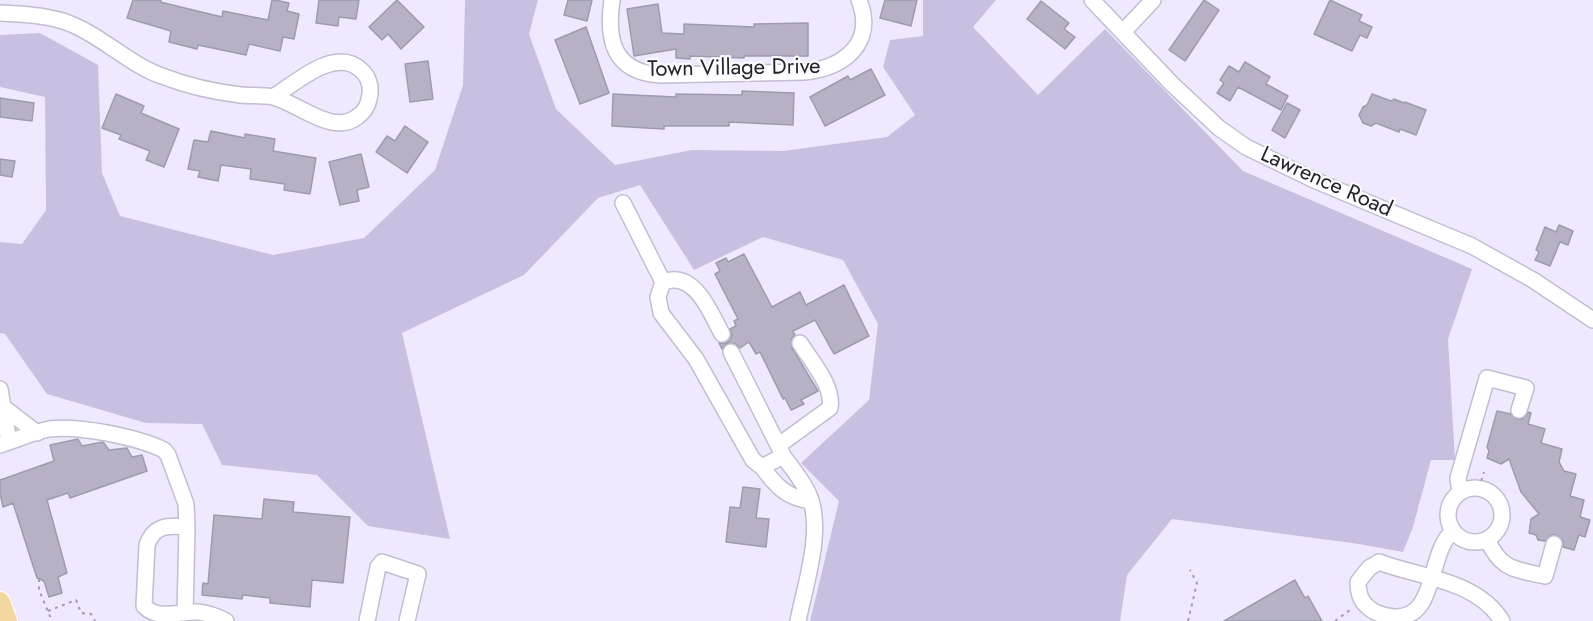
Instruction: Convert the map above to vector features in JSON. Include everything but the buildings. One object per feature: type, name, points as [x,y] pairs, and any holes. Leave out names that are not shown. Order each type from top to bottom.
[{"type":"main road","points":[[0,602],[8,621]]},
{"type":"street","name":"Town Village Drive","points":[[612,0],[612,36],[619,58],[627,66],[637,71],[660,75],[804,72],[826,69],[846,59],[859,41],[864,18],[859,0]]},
{"type":"street","name":"Lawrence Road","points":[[1092,0],[1172,84],[1219,128],[1245,147],[1331,188],[1472,246],[1526,275],[1593,320]]},
{"type":"street","points":[[1123,32],[1153,0]]},
{"type":"street","points":[[0,13],[44,16],[64,22],[161,76],[208,90],[273,97],[330,122],[342,123],[353,120],[363,112],[369,102],[370,90],[367,78],[360,68],[349,62],[337,61],[326,64],[273,97]]},
{"type":"street","points":[[623,203],[663,282],[657,297],[661,313],[696,359],[753,460],[762,467],[778,489],[798,500],[811,501]]},
{"type":"street","points":[[663,282],[679,280],[696,289],[722,334]]},
{"type":"street","points":[[762,467],[830,408],[830,393],[800,343]]},
{"type":"street","points":[[731,352],[781,450],[811,501],[815,529],[798,621]]},
{"type":"street","points":[[1460,492],[1458,478],[1487,378],[1526,388],[1520,410]]},
{"type":"street","points":[[0,389],[4,444],[37,433],[61,429],[93,430],[164,450],[168,455],[186,504],[185,613]]},
{"type":"street","points":[[3,407],[37,433]]},
{"type":"street","points":[[1468,488],[1479,488],[1494,495],[1502,511],[1502,520],[1498,529],[1487,539],[1476,542],[1467,541],[1452,531],[1447,514],[1449,506],[1460,492],[1468,488]]},
{"type":"street","points":[[187,527],[168,525],[161,527],[149,538],[144,606],[155,614],[200,612],[226,621]]},
{"type":"street","points":[[1452,531],[1440,548],[1432,579],[1421,604],[1414,611],[1403,616],[1385,615],[1368,608],[1358,591],[1358,582],[1363,575],[1379,562],[1432,579],[1459,587],[1478,596],[1490,605],[1502,621]]},
{"type":"street","points":[[1487,539],[1492,551],[1505,565],[1545,576],[1554,544]]},
{"type":"street","points":[[367,621],[378,567],[382,562],[418,574],[407,621]]},
{"type":"path","points":[[1479,488],[1484,472]]},
{"type":"path","points":[[1188,621],[1197,583],[1190,570]]},
{"type":"path","points":[[39,579],[39,590],[52,621]]},
{"type":"path","points":[[48,610],[76,600],[81,613],[91,614],[95,621]]},
{"type":"path","points":[[1335,621],[1343,614]]},
{"type":"shaded area","points":[[465,0],[538,0],[529,34],[556,109],[615,165],[692,150],[783,151],[887,137],[915,115],[883,67],[890,40],[923,36],[923,0],[996,0],[973,27],[1038,95],[1105,29],[1243,171],[1472,269],[1448,339],[1455,460],[1431,460],[1413,527],[1403,552],[1172,519],[1127,575],[1120,621],[810,621],[839,501],[801,463],[869,400],[878,324],[843,260],[763,237],[694,270],[640,185],[598,198],[524,275],[402,333],[450,539],[368,526],[317,475],[222,465],[202,424],[146,423],[47,394],[5,334],[0,333],[0,242],[22,244],[46,210],[45,97],[0,87],[0,35],[40,33],[98,65],[102,173],[120,216],[273,255],[364,238],[435,170],[463,85]]}]
